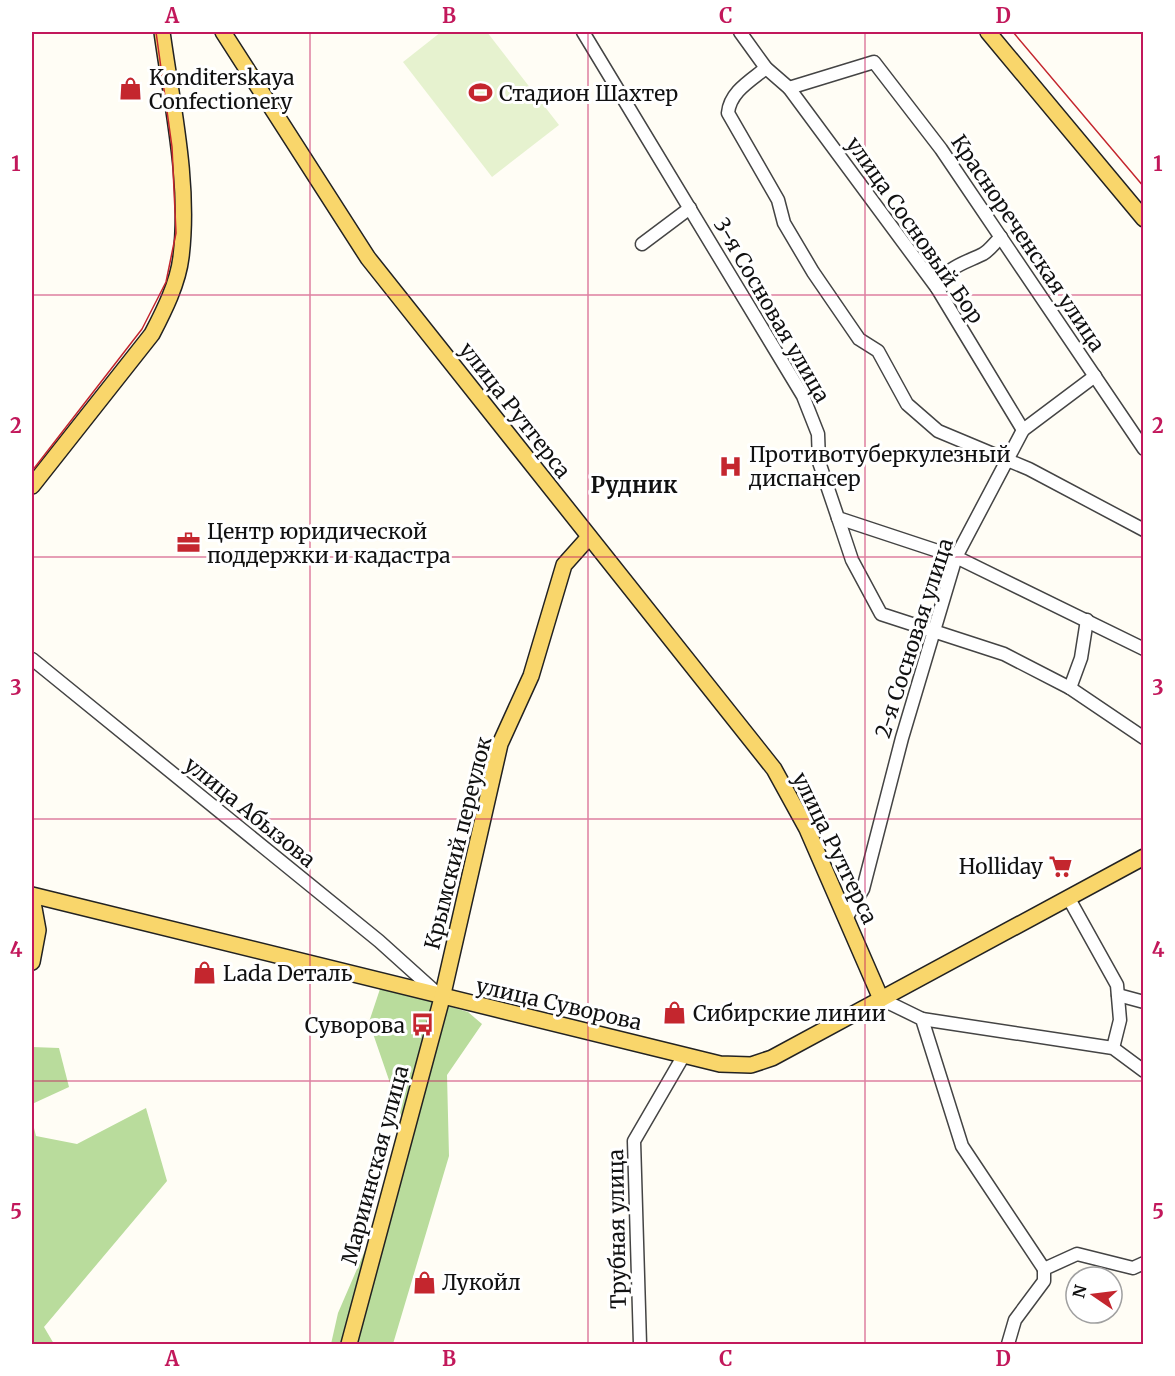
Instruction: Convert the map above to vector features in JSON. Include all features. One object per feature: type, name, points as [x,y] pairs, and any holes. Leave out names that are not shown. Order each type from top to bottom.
[{"type":"main road","points":[[32,486],[152,334],[162,314],[181,259],[184,212],[162,32]]},
{"type":"main road","name":"улица Рутгерса","points":[[223,32],[368,258],[774,769],[807,830],[881,999]]},
{"type":"main road","points":[[988,32],[1143,219]]},
{"type":"main road","points":[[1001,32],[1143,205]]},
{"type":"main road","name":"Крымский переулок","points":[[442,998],[500,744],[531,676],[561,573],[570,557],[589,537]]},
{"type":"main road","name":"улица Суворова","points":[[32,896],[442,998],[731,1066],[761,1063],[1143,857]]},
{"type":"main road","points":[[32,896],[38,930],[32,962]]},
{"type":"main road","points":[[38,930],[50,912],[71,905]]},
{"type":"main road","name":"Мариинская улица","points":[[349,1344],[442,998]]},
{"type":"street","name":"3-я Сосновая улица","points":[[583,32],[803,396],[818,434],[819,462],[852,560],[880,614],[933,630]]},
{"type":"street","name":"улица Сосновый Бор","points":[[740,32],[766,68],[789,88],[937,288],[1023,430]]},
{"type":"street","name":"Краснореченская улица","points":[[789,88],[874,62],[941,149],[1143,449]]},
{"type":"street","points":[[766,68],[729,101],[729,113],[778,200],[784,223],[813,272],[860,339],[878,351],[907,404],[938,431],[1029,469],[1143,530]]},
{"type":"street","points":[[642,244],[690,208]]},
{"type":"street","points":[[937,288],[941,277],[960,263],[986,252],[1001,237]]},
{"type":"street","name":"2-я Сосновая улица","points":[[847,917],[866,880],[933,630],[956,557],[1023,430],[1095,376]]},
{"type":"street","points":[[838,518],[956,557],[1143,649]]},
{"type":"street","points":[[1070,688],[1080,658],[1087,620]]},
{"type":"street","points":[[933,630],[1004,654],[1070,688],[1130,726],[1143,738]]},
{"type":"street","name":"улица Абызова","points":[[32,659],[379,941],[442,998]]},
{"type":"street","points":[[1068,897],[1118,985],[1120,1020],[1113,1048]]},
{"type":"street","points":[[1118,995],[1143,1002]]},
{"type":"street","points":[[881,999],[922,1019],[1113,1048],[1143,1071]]},
{"type":"street","points":[[922,1019],[962,1146],[1044,1269],[1044,1281],[1015,1320],[1008,1344]]},
{"type":"street","name":"Трубная улица","points":[[639,1344],[634,1141],[684,1055]]},
{"type":"street","points":[[1044,1269],[1077,1254],[1133,1268],[1143,1263]]},
{"type":"green space","name":"Стадион Шахтер","points":[[441,32],[487,32],[559,125],[492,177],[403,62]]},
{"type":"green space","points":[[381,986],[468,1012],[482,1024],[447,1075],[449,1156],[393,1344],[331,1344],[338,1313],[411,1144],[369,1022]]},
{"type":"green space","points":[[32,1047],[59,1048],[69,1087],[32,1104]]},
{"type":"green space","points":[[146,1108],[167,1181],[44,1327],[54,1344],[32,1344],[32,1120],[36,1136],[77,1144]]},
{"type":"tram line","points":[[32,471],[142,329],[166,282],[176,233],[172,147],[156,32]]},
{"type":"tram line","points":[[1013,32],[1144,187]]},
{"type":"place","name":"Konditerskaya Confectionery","points":[[131,89]]},
{"type":"place","name":"Стадион Шахтер","points":[[481,93]]},
{"type":"place","name":"Противотуберкулезный диспансер","points":[[731,466]]},
{"type":"place","name":"Центр юридической поддержки и кадастра","points":[[189,543]]},
{"type":"place","name":"Holliday","points":[[1061,866]]},
{"type":"place","name":"Lada Dеталь","points":[[205,973]]},
{"type":"place","name":"Сибирские линии","points":[[675,1013]]},
{"type":"place","name":"Суворова","points":[[423,1025]]},
{"type":"place","name":"Лукойл","points":[[424,1282]]},
{"type":"district","name":"Рудник","points":[[634,485]]}]
